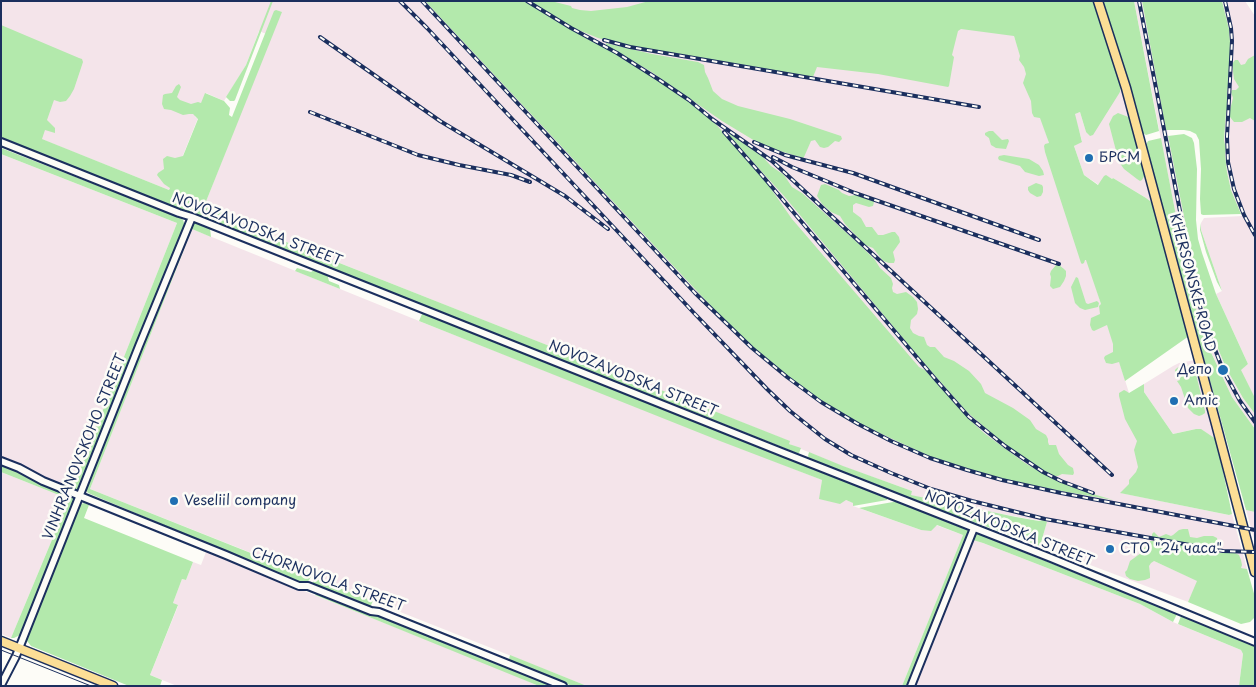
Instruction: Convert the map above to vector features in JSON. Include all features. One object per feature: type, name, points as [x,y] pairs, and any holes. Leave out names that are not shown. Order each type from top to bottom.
[{"type":"main road","name":"KHERSONSKE ROAD","points":[[1098,1],[1126,88],[1255,572]]},
{"type":"main road","points":[[1,641],[113,686]]},
{"type":"street","name":"NOVOZAVODSKA STREET","points":[[1,142],[1051,558],[1255,642]]},
{"type":"street","name":"VINHRANOVSKOHO STREET","points":[[1,685],[16,656],[192,217]]},
{"type":"street","name":"CHORNOVOLA STREET","points":[[1,461],[43,481],[299,586],[308,586],[371,611],[379,612],[563,686]]},
{"type":"street","points":[[911,686],[974,528]]},
{"type":"shaded area","points":[[1,1],[1004,1],[1151,463],[1121,493],[1229,515],[1232,514],[1247,569],[1152,560],[1198,581],[1188,602],[1040,546],[1047,522],[957,506],[910,495],[912,491],[842,466],[789,444],[789,441],[203,209],[271,36],[259,31],[246,65],[224,101],[206,93],[195,117],[198,118],[169,190],[1,123]]},
{"type":"shaded area","points":[[1134,1],[1142,1],[1198,287],[1207,321],[1226,368],[1243,398],[1255,414],[1255,429],[1232,397],[1207,344],[1199,322],[1183,252]]},
{"type":"shaded area","points":[[1222,1],[1245,1],[1255,16],[1255,398],[1240,370],[1248,364],[1216,294],[1222,291],[1201,230],[1201,223],[1204,218],[1242,216],[1231,190],[1225,155],[1224,140],[1230,42],[1229,29]]},
{"type":"shaded area","points":[[1121,85],[1154,204],[1113,178],[1106,176],[1099,185],[1084,175],[1074,146],[1082,141],[1074,114],[1080,112],[1086,132],[1120,92]]},
{"type":"shaded area","points":[[1,154],[177,223],[72,488],[1,458]]},
{"type":"shaded area","points":[[192,229],[822,480],[820,499],[846,500],[854,503],[853,506],[921,530],[936,525],[963,535],[902,686],[587,686],[90,489]]},
{"type":"shaded area","points":[[1195,360],[1216,439],[1200,429],[1173,434],[1144,392],[1144,384],[1179,363]]},
{"type":"shaded area","points":[[1,472],[69,499],[11,638],[1,634]]},
{"type":"shaded area","points":[[1246,510],[1255,512],[1255,542]]},
{"type":"shaded area","points":[[973,540],[1140,604],[1173,622],[1241,650],[1243,654],[1239,686],[915,686]]},
{"type":"shaded area","points":[[206,552],[539,686],[177,686],[150,675],[178,606],[173,603],[182,579],[186,580],[193,562],[201,565]]},
{"type":"green space","points":[[271,1],[273,1],[235,100],[230,101],[226,97],[246,65]]},
{"type":"green space","points":[[425,1],[525,1],[616,53],[689,101],[712,120],[760,173],[792,219],[919,367],[925,370],[968,418],[984,433],[1042,473],[1080,490],[1113,500],[1003,479],[931,457],[858,423],[822,401],[787,376],[753,348],[724,320]]},
{"type":"green space","points":[[528,1],[551,1],[580,10],[591,11],[627,7],[649,1],[1094,1],[1121,85],[1120,92],[1093,135],[1090,136],[1086,132],[1080,112],[1075,114],[1082,142],[1074,146],[1084,175],[1098,185],[1106,175],[1154,204],[1189,336],[1125,381],[1119,362],[1106,363],[1104,358],[1113,352],[1113,344],[1107,325],[1094,331],[1090,325],[1091,318],[1100,314],[1099,306],[1101,304],[1086,260],[1084,263],[1081,263],[1045,152],[1044,146],[1049,143],[1040,118],[1034,117],[1032,113],[1031,101],[1023,83],[1026,74],[1019,60],[1020,56],[1014,36],[961,29],[958,31],[952,55],[954,57],[948,87],[878,74],[817,67],[813,77],[630,47],[598,38],[571,27]]},
{"type":"green space","points":[[1101,1],[1134,1],[1159,131],[1146,135],[1143,133]]},
{"type":"green space","points":[[1142,1],[1222,1],[1229,29],[1230,42],[1228,108],[1224,140],[1225,154],[1231,190],[1241,214],[1201,214],[1199,140],[1196,134],[1190,131],[1166,130]]},
{"type":"green space","points":[[276,10],[282,12],[205,204],[211,203],[216,209],[225,214],[228,219],[790,441],[789,444],[801,448],[799,453],[199,216],[191,209],[187,213],[181,211],[1,137],[1,25],[82,59],[83,62],[70,96],[66,101],[54,100],[47,120],[55,128],[55,133],[45,130],[42,139],[169,190],[170,188],[157,175],[164,169],[163,159],[167,156],[175,158],[183,156],[198,119],[193,114],[183,115],[164,109],[162,104],[163,95],[172,93],[179,84],[181,87],[177,97],[180,100],[191,104],[201,103],[205,93],[224,101],[230,108],[229,115],[232,117]]},
{"type":"green space","points":[[606,43],[698,62],[704,65],[713,91],[722,99],[738,106],[790,119],[841,136],[842,139],[824,148],[820,147],[815,140],[811,141],[803,158],[770,148],[722,121],[650,71],[608,47]]},
{"type":"green space","points":[[1255,55],[1255,121],[1250,118],[1242,122],[1234,122],[1230,117],[1233,98],[1231,92],[1239,87],[1234,79],[1232,64],[1235,60],[1238,60],[1241,65],[1245,64],[1248,59]]},
{"type":"green space","points":[[1118,113],[1131,118],[1146,173],[1140,181],[1124,169],[1119,162],[1109,124],[1113,116]]},
{"type":"green space","points":[[989,131],[993,131],[1002,140],[1008,139],[1006,149],[996,148],[991,145],[989,138],[985,135]]},
{"type":"green space","points":[[730,134],[761,155],[771,166],[784,175],[792,187],[802,193],[859,244],[891,278],[893,292],[897,294],[906,292],[913,297],[917,302],[918,309],[917,314],[911,320],[910,328],[913,333],[924,337],[927,345],[935,347],[944,357],[969,371],[981,384],[985,393],[1013,408],[1030,420],[1036,429],[1046,435],[1049,445],[1056,445],[1059,454],[1073,468],[1073,475],[1062,474],[1054,476],[1034,465],[1005,445],[967,412],[784,196],[730,137]]},
{"type":"green space","points":[[1184,134],[1192,138],[1194,143],[1197,169],[1196,220],[1198,239],[1216,294],[1248,364],[1241,370],[1255,398],[1255,414],[1243,398],[1226,368],[1208,324],[1198,287],[1168,136]]},
{"type":"green space","points":[[1161,138],[1183,252],[1199,322],[1207,344],[1232,397],[1255,429],[1255,512],[1246,510],[1146,145],[1148,141]]},
{"type":"green space","points":[[1,148],[181,218],[185,226],[78,490],[72,488],[177,223],[1,154]]},
{"type":"green space","points":[[999,156],[1029,159],[1039,165],[1044,175],[1039,176],[1025,172],[1020,166],[999,160]]},
{"type":"green space","points":[[1036,183],[1043,187],[1041,196],[1037,197],[1028,190],[1028,187]]},
{"type":"green space","points":[[825,184],[849,196],[856,195],[874,202],[873,206],[869,207],[856,203],[853,205],[853,212],[861,218],[866,227],[872,227],[878,235],[895,232],[900,242],[893,252],[894,263],[883,261],[873,248],[865,245],[840,216],[831,212],[822,204],[817,196],[821,185]]},
{"type":"green space","points":[[195,222],[210,228],[211,237],[192,229],[90,489],[311,577],[306,584],[88,493],[85,489],[191,223]]},
{"type":"green space","points":[[1201,223],[1201,230],[1222,291],[1206,252],[1200,230]]},
{"type":"green space","points":[[1056,265],[1059,265],[1066,271],[1066,276],[1060,287],[1053,289],[1050,286],[1050,274]]},
{"type":"green space","points":[[297,268],[311,272],[316,269],[327,274],[329,281],[339,285],[340,289],[295,271]]},
{"type":"green space","points":[[1076,277],[1078,278],[1086,303],[1097,301],[1099,303],[1098,307],[1085,310],[1075,303],[1071,287]]},
{"type":"green space","points":[[426,312],[887,498],[887,500],[853,506],[853,503],[846,500],[840,504],[819,499],[822,480],[419,321],[422,314]]},
{"type":"green space","points":[[1184,364],[1195,370],[1205,411],[1205,413],[1199,416],[1188,408],[1177,381],[1180,380],[1178,372],[1175,373],[1175,370]]},
{"type":"green space","points":[[1144,384],[1144,392],[1173,434],[1201,429],[1216,439],[1232,514],[1229,515],[1120,493],[1129,484],[1129,480],[1138,467],[1134,450],[1137,441],[1125,419],[1119,393],[1124,390],[1129,393]]},
{"type":"green space","points":[[809,452],[912,491],[911,495],[1016,517],[1043,520],[1047,522],[1040,546],[910,499],[809,458]]},
{"type":"green space","points":[[1,464],[76,499],[22,634],[14,638],[11,638],[69,499],[1,472]]},
{"type":"green space","points":[[893,502],[969,532],[909,686],[902,686],[963,535],[937,525],[931,531],[921,530],[859,508]]},
{"type":"green space","points":[[84,503],[89,505],[84,518],[193,562],[186,580],[182,579],[173,603],[178,605],[150,675],[162,680],[160,686],[129,686],[31,646],[27,641],[26,637],[79,505]]},
{"type":"green space","points":[[1183,529],[1188,529],[1190,537],[1213,536],[1217,538],[1218,546],[1211,548],[1152,537],[1154,532],[1159,537],[1166,534],[1171,536]]},
{"type":"green space","points":[[976,533],[1177,614],[1173,622],[1140,604],[973,540],[915,686],[913,686],[974,534]]},
{"type":"green space","points":[[1149,541],[1213,549],[1219,553],[1235,553],[1239,555],[1241,568],[1247,569],[1255,597],[1255,617],[1250,622],[1241,624],[1188,602],[1197,581],[1154,561],[1149,566],[1150,578],[1138,581],[1130,579],[1126,576],[1125,572],[1130,561],[1141,553]]},
{"type":"green space","points":[[314,578],[373,601],[368,608],[312,585]]},
{"type":"green space","points":[[317,593],[378,615],[557,686],[539,686],[315,595]]},
{"type":"green space","points":[[1181,616],[1255,645],[1255,686],[1239,686],[1243,654],[1241,650],[1178,624]]},
{"type":"green space","points":[[510,655],[587,686],[572,686],[510,660]]},
{"type":"tram line","points":[[1,650],[91,686]]},
{"type":"railway","points":[[400,1],[767,389],[790,411],[825,439],[851,455],[891,473],[931,489],[972,501],[1045,519],[1106,530],[1223,551],[1255,552]]},
{"type":"railway","points":[[422,1],[695,293],[752,348],[821,402],[891,441],[930,458],[967,470],[1061,493],[1255,530]]},
{"type":"railway","points":[[527,1],[658,79],[772,161],[1112,475]]},
{"type":"railway","points":[[1139,1],[1195,288],[1204,321],[1223,370],[1240,401],[1255,422]]},
{"type":"railway","points":[[1225,1],[1232,41],[1227,137],[1228,162],[1234,189],[1244,215],[1255,235]]},
{"type":"railway","points":[[320,37],[440,121],[565,196],[608,229]]},
{"type":"railway","points":[[604,40],[630,47],[979,107]]},
{"type":"railway","points":[[310,112],[418,155],[511,175],[530,182]]},
{"type":"railway","points":[[724,132],[969,417],[1005,446],[1043,472],[1093,493]]},
{"type":"railway","points":[[754,142],[785,155],[853,173],[1039,240]]},
{"type":"railway","points":[[773,157],[792,167],[855,193],[1059,264]]},
{"type":"place","name":"БРСМ","points":[[1089,158]]},
{"type":"place","name":"Депо","points":[[1223,370]]},
{"type":"place","name":"Amic","points":[[1174,401]]},
{"type":"place","name":"Veseliil company","points":[[174,501]]},
{"type":"place","name":"СТО \"24 часа\"","points":[[1110,549]]}]
